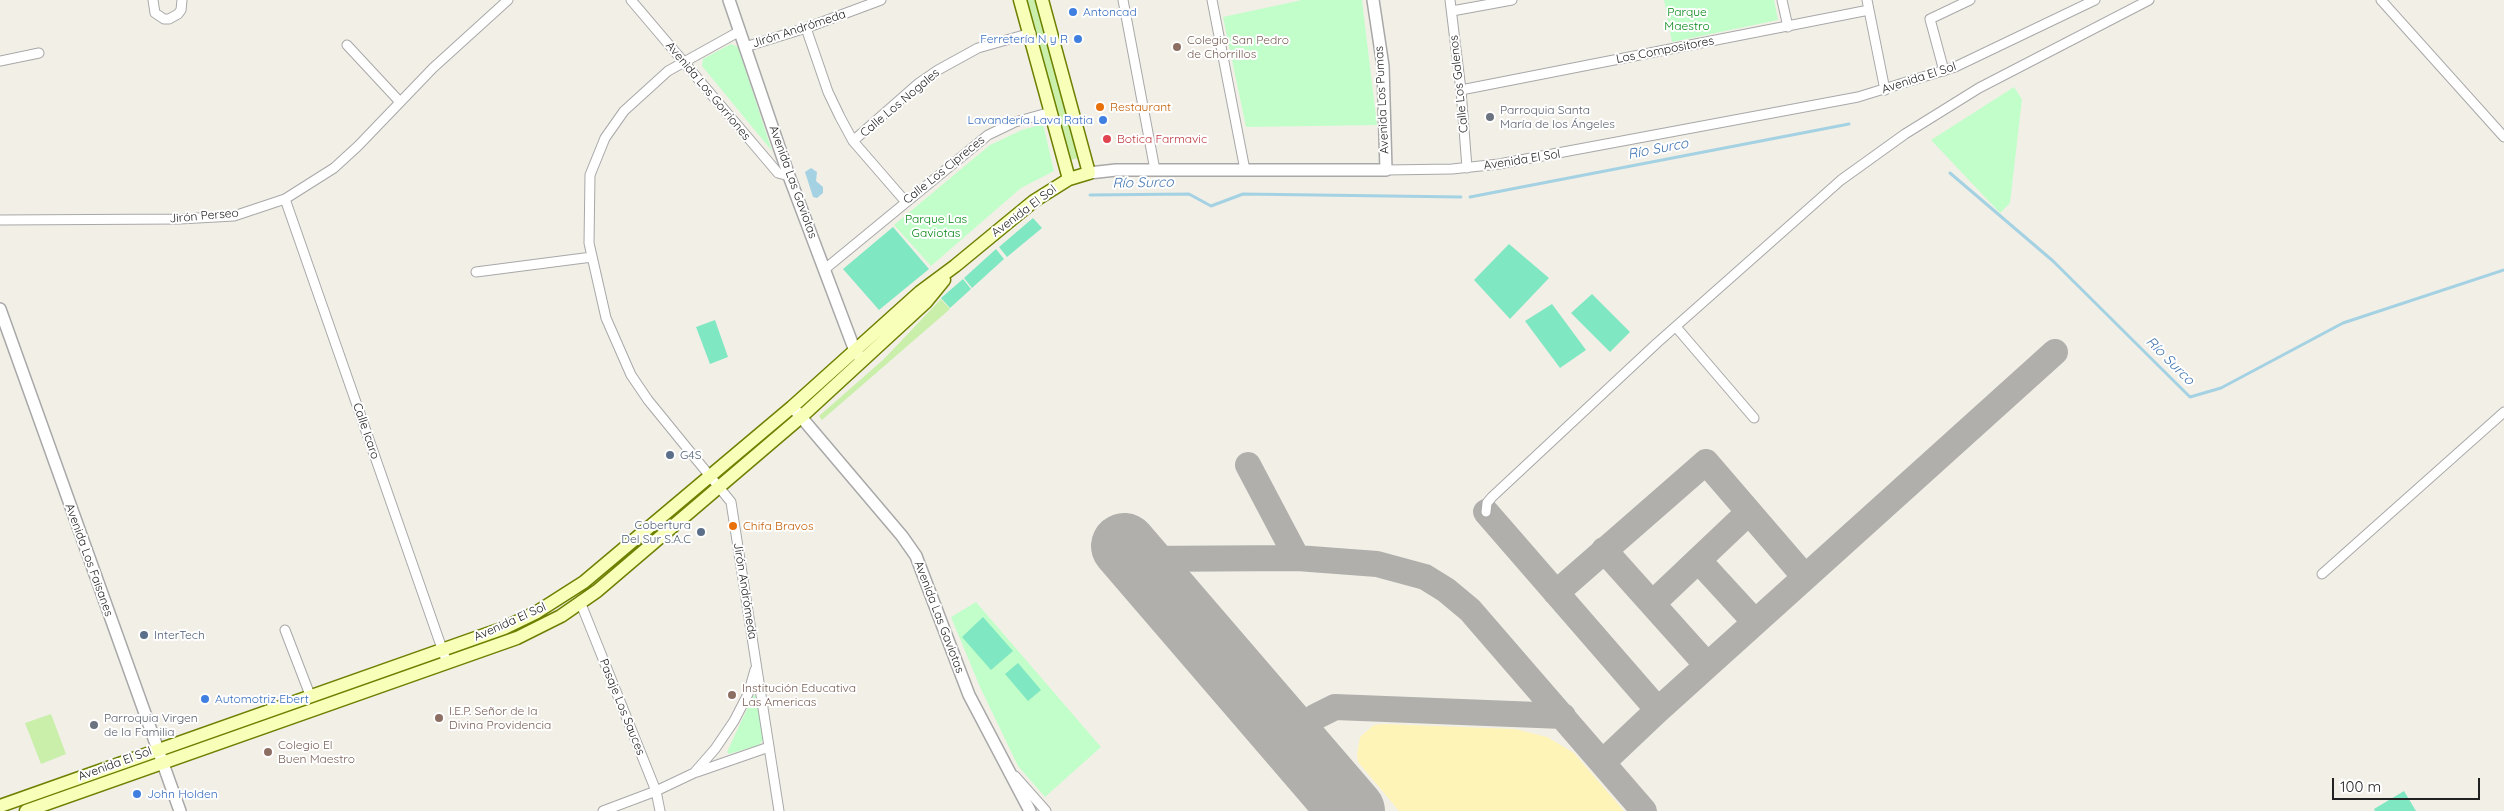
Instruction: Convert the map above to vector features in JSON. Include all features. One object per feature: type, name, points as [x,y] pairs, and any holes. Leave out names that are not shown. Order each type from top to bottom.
[{"type":"main road","points":[[1020,0],[1031,33],[1069,179]]},
{"type":"main road","points":[[1042,0],[1089,173]]},
{"type":"main road","name":"Avenida El Sol","points":[[0,806],[156,749],[442,650],[517,622],[568,594],[792,407],[926,302],[955,266],[1013,216],[1052,188],[1069,179],[1089,173]]},
{"type":"main road","name":"Avenida El Sol","points":[[26,811],[517,638],[581,604],[801,417],[859,356]]},
{"type":"street","points":[[153,0],[155,13],[169,19],[181,10],[182,0]]},
{"type":"street","name":"Jirón Perseo","points":[[0,220],[180,220],[234,216],[285,199],[334,168],[358,146],[433,68],[508,0]]},
{"type":"street","name":"Avenida Los Gorriones","points":[[631,0],[778,173],[789,176]]},
{"type":"street","name":"Avenida Las Gaviotas","points":[[729,0],[789,176],[859,356]]},
{"type":"street","name":"Jirón Andrómeda","points":[[745,47],[806,28],[881,0]]},
{"type":"street","points":[[1123,0],[1155,170]]},
{"type":"street","points":[[1212,0],[1245,170]]},
{"type":"street","name":"Avenida Los Pumas","points":[[1373,0],[1383,66],[1386,170]]},
{"type":"street","name":"Calle Los Galenos","points":[[1450,0],[1461,90],[1467,168]]},
{"type":"street","points":[[1452,11],[1512,0]]},
{"type":"street","points":[[1782,0],[1788,27]]},
{"type":"street","points":[[1867,0],[1885,90]]},
{"type":"street","points":[[1944,71],[1930,19],[1970,0]]},
{"type":"street","points":[[1486,512],[1487,503],[1492,496],[1676,326],[1841,180],[1905,134],[1979,88],[2149,0]]},
{"type":"street","points":[[2381,0],[2504,137]]},
{"type":"street","name":"Avenida El Sol","points":[[1089,173],[1116,170],[1386,170],[1467,168],[1500,164],[1674,133],[1885,90],[1944,71],[2090,1]]},
{"type":"street","name":"Los Compositores","points":[[1461,90],[1869,10]]},
{"type":"street","points":[[806,28],[828,92],[854,141],[905,201]]},
{"type":"street","name":"Jirón Andrómeda","points":[[740,31],[683,63],[646,89],[624,111],[605,138],[590,175],[584,201],[592,257],[606,318],[631,375],[648,400],[731,502],[779,811]]},
{"type":"street","name":"Calle Los Nogales","points":[[854,141],[919,83],[938,70],[978,48],[1031,33]]},
{"type":"street","points":[[347,45],[400,102]]},
{"type":"street","points":[[0,61],[39,53]]},
{"type":"street","name":"Calle Los Cipreces","points":[[825,269],[905,201],[988,135],[1015,122],[1051,112]]},
{"type":"street","name":"Calle Icaro","points":[[285,199],[447,663]]},
{"type":"street","points":[[476,272],[592,257]]},
{"type":"street","name":"Avenida Los Faisanes","points":[[0,309],[156,749],[180,811]]},
{"type":"street","points":[[1676,326],[1754,418]]},
{"type":"street","name":"Avenida Las Gaviotas","points":[[792,407],[902,536],[916,556],[969,695],[1030,811]]},
{"type":"street","points":[[2322,574],[2504,412]]},
{"type":"street","name":"Pasaje Los Sauces","points":[[581,604],[656,791],[660,811]]},
{"type":"street","points":[[285,630],[310,696]]},
{"type":"street","points":[[694,773],[716,750],[734,721],[748,694],[756,666]]},
{"type":"street","points":[[603,811],[656,791],[694,773],[768,747]]},
{"type":"street","points":[[1007,767],[1025,811]]},
{"type":"street","points":[[1007,767],[1046,811]]},
{"type":"green space","points":[[1025,0],[1038,0],[1080,158],[1069,160]]},
{"type":"green space","points":[[1302,0],[1362,0],[1377,125],[1246,127],[1223,17]]},
{"type":"green space","name":"Parque Maestro","points":[[1664,0],[1774,0],[1778,20],[1672,42]]},
{"type":"green space","points":[[731,44],[738,47],[772,151],[702,66],[703,59]]},
{"type":"green space","points":[[2014,87],[2022,99],[2010,203],[2000,213],[1931,140]]},
{"type":"green space","name":"Parque Las Gaviotas","points":[[1043,124],[1054,171],[1021,188],[931,266],[894,225],[990,145],[1022,130]]},
{"type":"green space","points":[[1033,218],[1042,228],[1007,257],[999,247]]},
{"type":"green space","points":[[893,227],[929,269],[879,310],[843,269]]},
{"type":"green space","points":[[1509,244],[1549,278],[1510,319],[1474,280]]},
{"type":"green space","points":[[996,249],[1004,259],[972,288],[964,278]]},
{"type":"green space","points":[[963,279],[971,289],[950,308],[941,298]]},
{"type":"green space","points":[[1592,294],[1630,332],[1610,352],[1571,313]]},
{"type":"green space","points":[[941,299],[950,309],[822,420],[819,416],[884,359]]},
{"type":"green space","points":[[1552,304],[1586,350],[1560,368],[1525,321]]},
{"type":"green space","points":[[715,320],[728,357],[710,364],[696,327]]},
{"type":"green space","points":[[976,602],[1101,747],[1045,797],[1018,766],[980,687],[951,617]]},
{"type":"green space","points":[[983,617],[1013,651],[991,670],[962,637]]},
{"type":"green space","points":[[1018,663],[1041,690],[1028,701],[1005,674]]},
{"type":"green space","points":[[753,696],[758,696],[764,739],[759,745],[729,754],[727,752]]},
{"type":"green space","points":[[51,714],[66,754],[41,764],[25,723]]},
{"type":"green space","points":[[2404,791],[2416,811],[2375,811],[2374,809]]},
{"type":"sand","points":[[1374,725],[1515,729],[1547,737],[1574,753],[1624,811],[1399,811],[1358,762],[1357,754],[1360,737]]},
{"type":"water","points":[[811,168],[817,172],[816,181],[823,187],[823,193],[817,198],[813,197],[805,172]]},
{"type":"waterway","name":"Río Surco","points":[[1470,197],[1849,124]]},
{"type":"waterway","name":"Río Surco","points":[[1950,173],[2053,261],[2190,397],[2221,388],[2343,323],[2504,270]]},
{"type":"waterway","name":"Río Surco","points":[[1090,195],[1189,194],[1211,206],[1243,194],[1461,197]]},
{"type":"taxiway","points":[[1603,762],[1658,710],[2055,352]]},
{"type":"taxiway","points":[[1556,593],[1706,462],[1805,577]]},
{"type":"taxiway","points":[[1248,465],[1297,558]]},
{"type":"taxiway","points":[[1486,512],[1658,710]]},
{"type":"taxiway","points":[[1653,603],[1749,512]]},
{"type":"taxiway","points":[[1604,550],[1707,665]]},
{"type":"taxiway","points":[[1137,559],[1297,558],[1377,564],[1425,577],[1446,590],[1470,610],[1644,811]]},
{"type":"taxiway","points":[[1698,560],[1755,622]]},
{"type":"taxiway","points":[[1306,759],[1304,747],[1308,725],[1315,717],[1335,707],[1563,716]]},
{"type":"runway","points":[[1124,546],[1352,811]]},
{"type":"place","name":"Antoncad","points":[[1073,12]]},
{"type":"place","name":"Ferretería N y R","points":[[1078,39]]},
{"type":"place","name":"Colegio San Pedro de Chorrillos","points":[[1177,47]]},
{"type":"place","name":"Restaurant","points":[[1100,107]]},
{"type":"place","name":"Parroquia Santa María de los Ángeles","points":[[1490,117]]},
{"type":"place","name":"Lavandería Lava Ratia","points":[[1103,120]]},
{"type":"place","name":"Botica Farmavic","points":[[1107,139]]},
{"type":"place","name":"G4S","points":[[670,455]]},
{"type":"place","name":"Chifa Bravos","points":[[733,526]]},
{"type":"place","name":"Cobertura Del Sur S.A.C","points":[[701,532]]},
{"type":"place","name":"InterTech","points":[[144,635]]},
{"type":"place","name":"Institución Educativa Las Americas","points":[[732,695]]},
{"type":"place","name":"Automotriz Ebert","points":[[205,699]]},
{"type":"place","name":"I.E.P. Señor de la Divina Providencia","points":[[439,718]]},
{"type":"place","name":"Parroquia Virgen de la Familia","points":[[94,725]]},
{"type":"place","name":"Colegio El Buen Maestro","points":[[268,752]]},
{"type":"place","name":"John Holden","points":[[137,794]]}]
